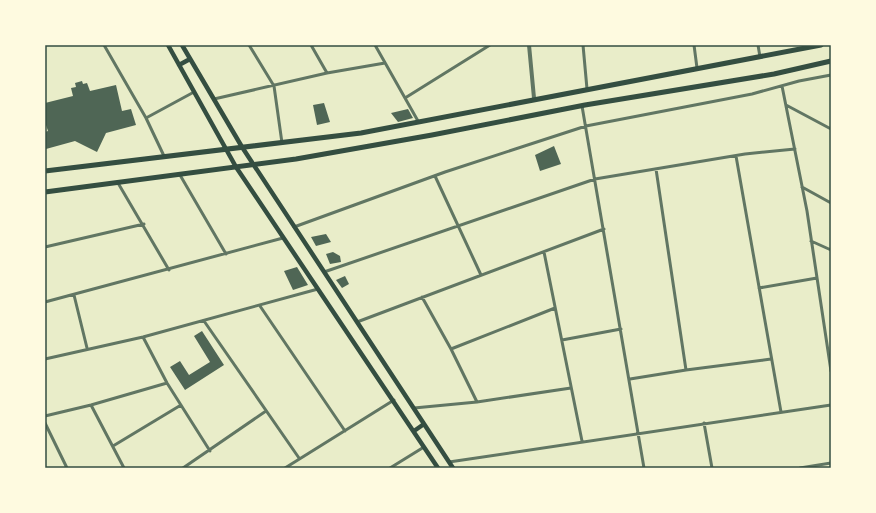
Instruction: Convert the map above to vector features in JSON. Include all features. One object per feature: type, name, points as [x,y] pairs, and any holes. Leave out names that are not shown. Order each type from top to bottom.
[{"type":"main road","points":[[168,45],[236,167],[394,400],[438,468]]},
{"type":"main road","points":[[182,45],[252,164],[453,468]]},
{"type":"main road","points":[[45,171],[225,148],[282,143],[361,133],[534,98],[821,45]]},
{"type":"main road","points":[[179,65],[190,59]]},
{"type":"main road","points":[[45,192],[296,159],[582,106],[774,74],[831,61]]},
{"type":"main road","points":[[414,431],[424,424]]},
{"type":"street","points":[[104,45],[146,118],[164,156]]},
{"type":"street","points":[[249,45],[274,86],[282,143]]},
{"type":"street","points":[[312,45],[327,74]]},
{"type":"street","points":[[381,45],[376,46],[418,121]]},
{"type":"street","points":[[405,98],[490,45]]},
{"type":"street","points":[[530,45],[534,98]]},
{"type":"street","points":[[583,45],[587,88]]},
{"type":"street","points":[[694,45],[698,68]]},
{"type":"street","points":[[758,45],[760,57]]},
{"type":"street","points":[[214,99],[385,63]]},
{"type":"street","points":[[294,228],[435,176],[586,126],[752,94],[831,75]]},
{"type":"street","points":[[782,86],[802,187],[831,371]]},
{"type":"street","points":[[146,118],[194,92]]},
{"type":"street","points":[[786,105],[831,129]]},
{"type":"street","points":[[582,106],[630,379],[644,468]]},
{"type":"street","points":[[324,272],[595,179],[736,156],[795,149]]},
{"type":"street","points":[[736,156],[781,412]]},
{"type":"street","points":[[656,169],[686,370]]},
{"type":"street","points":[[180,175],[226,254]]},
{"type":"street","points":[[435,176],[481,276]]},
{"type":"street","points":[[118,183],[144,224],[169,270]]},
{"type":"street","points":[[802,187],[831,203]]},
{"type":"street","points":[[45,247],[144,224]]},
{"type":"street","points":[[357,322],[604,229]]},
{"type":"street","points":[[45,302],[169,270],[283,238]]},
{"type":"street","points":[[811,241],[831,250]]},
{"type":"street","points":[[544,252],[582,441]]},
{"type":"street","points":[[759,288],[817,278]]},
{"type":"street","points":[[45,359],[87,348],[143,337],[318,290]]},
{"type":"street","points":[[74,295],[87,348]]},
{"type":"street","points":[[422,298],[451,349],[477,402]]},
{"type":"street","points":[[260,306],[346,431]]},
{"type":"street","points":[[451,349],[556,308]]},
{"type":"street","points":[[204,321],[299,458]]},
{"type":"street","points":[[562,340],[621,329]]},
{"type":"street","points":[[143,337],[168,383],[210,451]]},
{"type":"street","points":[[630,379],[772,359]]},
{"type":"street","points":[[45,416],[91,405],[168,383]]},
{"type":"street","points":[[414,408],[477,402],[571,388]]},
{"type":"street","points":[[285,468],[394,400]]},
{"type":"street","points":[[91,405],[124,468]]},
{"type":"street","points":[[112,446],[181,405]]},
{"type":"street","points":[[449,462],[638,432],[831,405]]},
{"type":"street","points":[[183,468],[210,451],[266,411]]},
{"type":"street","points":[[45,423],[67,468]]},
{"type":"street","points":[[704,423],[712,468]]},
{"type":"street","points":[[390,468],[424,446]]},
{"type":"street","points":[[800,468],[831,463]]},
{"type":"building","points":[[82,81],[83,84],[87,83],[90,91],[116,85],[122,111],[131,109],[136,125],[106,133],[97,152],[75,141],[46,149],[45,132],[48,131],[45,122],[45,103],[73,96],[71,88],[76,87],[75,83]]},
{"type":"building","points":[[324,103],[330,122],[317,125],[313,105]]},
{"type":"building","points":[[408,109],[413,118],[398,122],[391,113]]},
{"type":"building","points":[[554,146],[561,164],[540,171],[535,155]]},
{"type":"building","points":[[326,234],[331,242],[316,246],[311,237]]},
{"type":"building","points":[[333,252],[340,256],[341,262],[330,264],[326,254]]},
{"type":"building","points":[[297,267],[308,285],[293,290],[284,271]]},
{"type":"building","points":[[345,276],[349,284],[342,288],[336,280]]},
{"type":"building","points":[[202,331],[224,365],[185,390],[170,367],[180,361],[189,375],[210,362],[194,336]]}]
